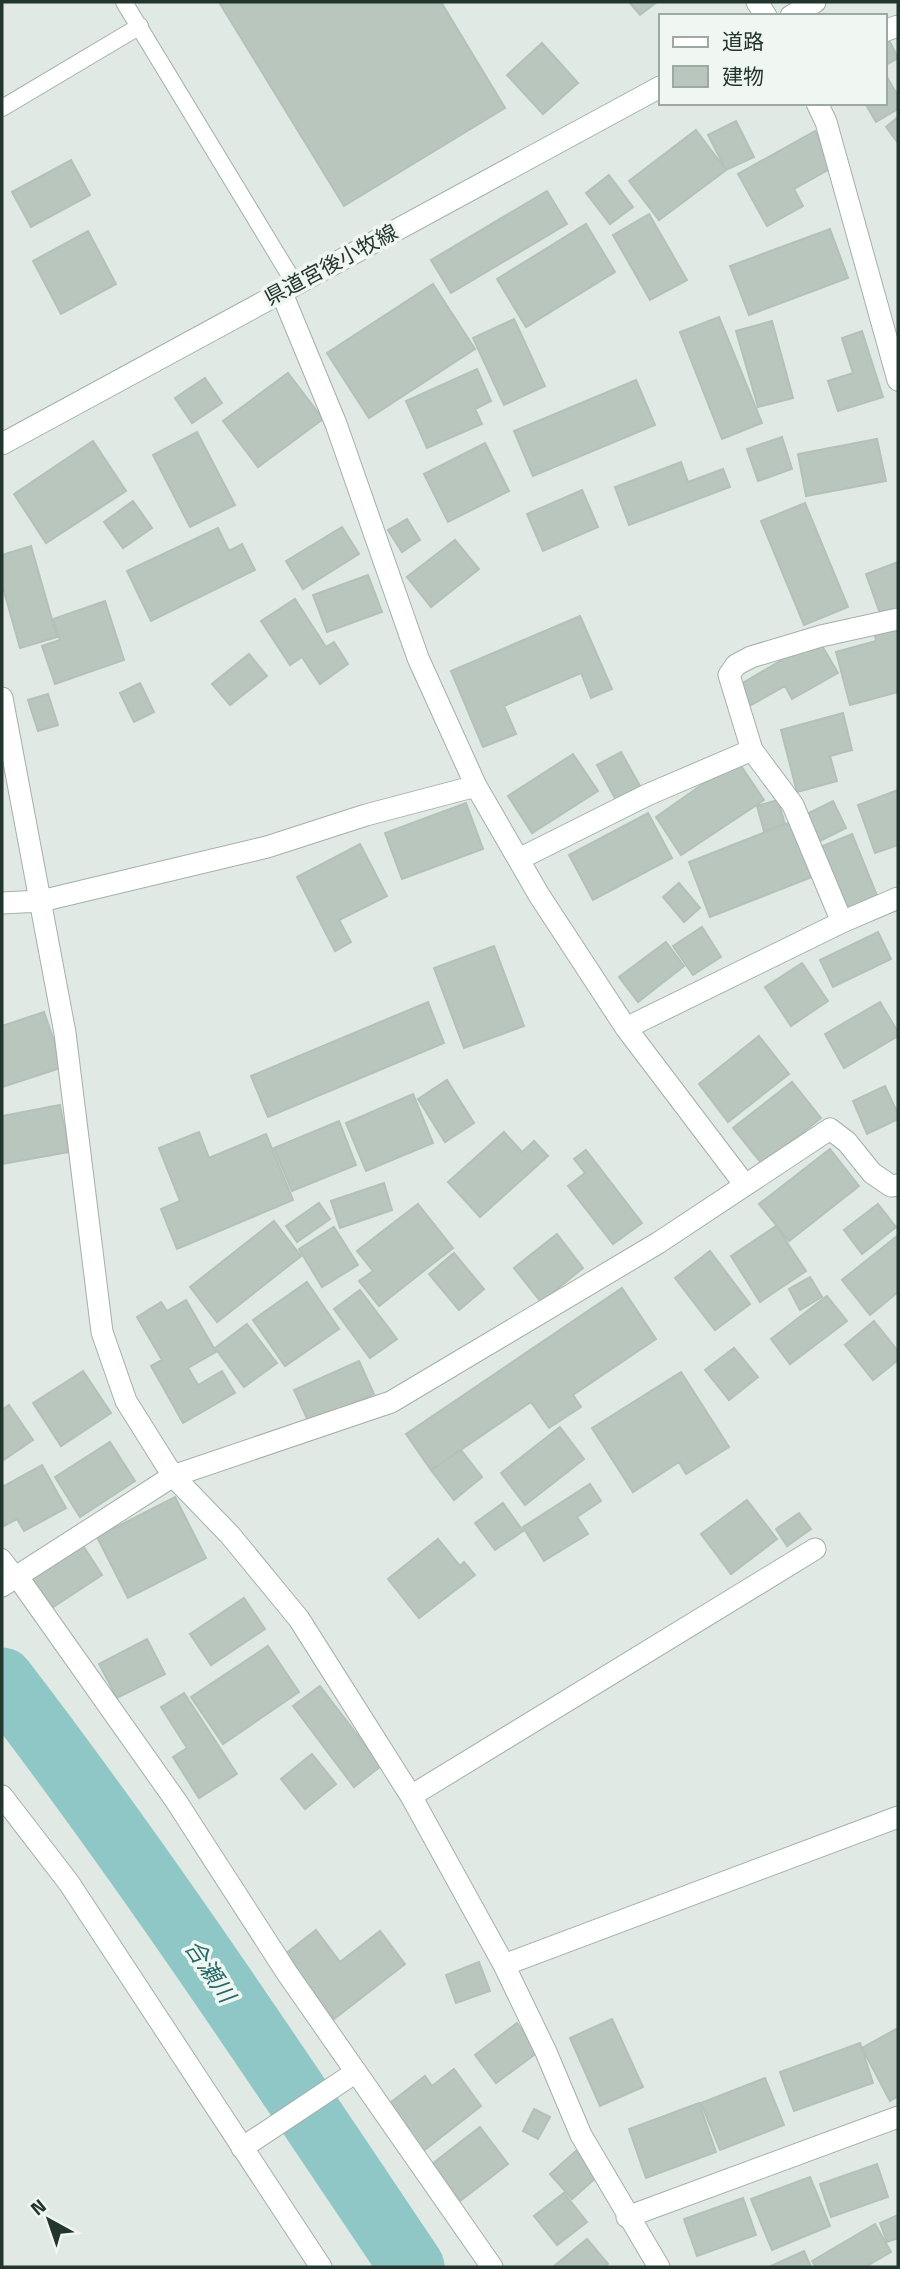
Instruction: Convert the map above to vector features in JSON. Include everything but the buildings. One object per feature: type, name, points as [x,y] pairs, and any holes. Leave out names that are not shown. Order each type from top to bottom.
[{"type":"street","points":[[794,14],[815,2]]},
{"type":"street","name":"県道宮後小牧線","points":[[2,444],[659,89]]},
{"type":"street","points":[[818,105],[827,122],[898,380]]},
{"type":"street","points":[[288,287],[418,658],[476,786],[538,895],[626,1028],[745,1185]]},
{"type":"street","points":[[842,922],[793,804],[752,750],[729,675],[736,665],[751,657],[821,636],[898,619]]},
{"type":"street","points":[[2,698],[65,1033],[102,1332],[127,1401],[173,1476],[230,1535],[299,1619],[411,1796],[504,1965],[582,2135],[659,2267]]},
{"type":"street","points":[[519,859],[647,795],[752,750]]},
{"type":"street","points":[[2,903],[41,901],[267,847],[366,815],[476,786]]},
{"type":"street","points":[[626,1028],[842,922],[898,898]]},
{"type":"street","points":[[492,2267],[287,1973],[176,1801],[9,1581],[173,1476],[391,1402],[657,1243],[830,1129],[847,1142],[872,1173],[891,1186],[898,1185]]},
{"type":"street","points":[[411,1796],[815,1549]]},
{"type":"street","points":[[2,1796],[69,1883],[321,2267]]},
{"type":"street","points":[[504,1965],[898,1817]]},
{"type":"street","points":[[242,2148],[356,2072]]},
{"type":"street","points":[[628,2217],[897,2122]]},
{"type":"lane","points":[[124,2],[288,287]]},
{"type":"lane","points":[[2,108],[140,26]]},
{"type":"lane","points":[[2,1557],[9,1581]]},
{"type":"waterway","name":"合瀬川","points":[[2,1680],[160,1897],[412,2267]]}]
